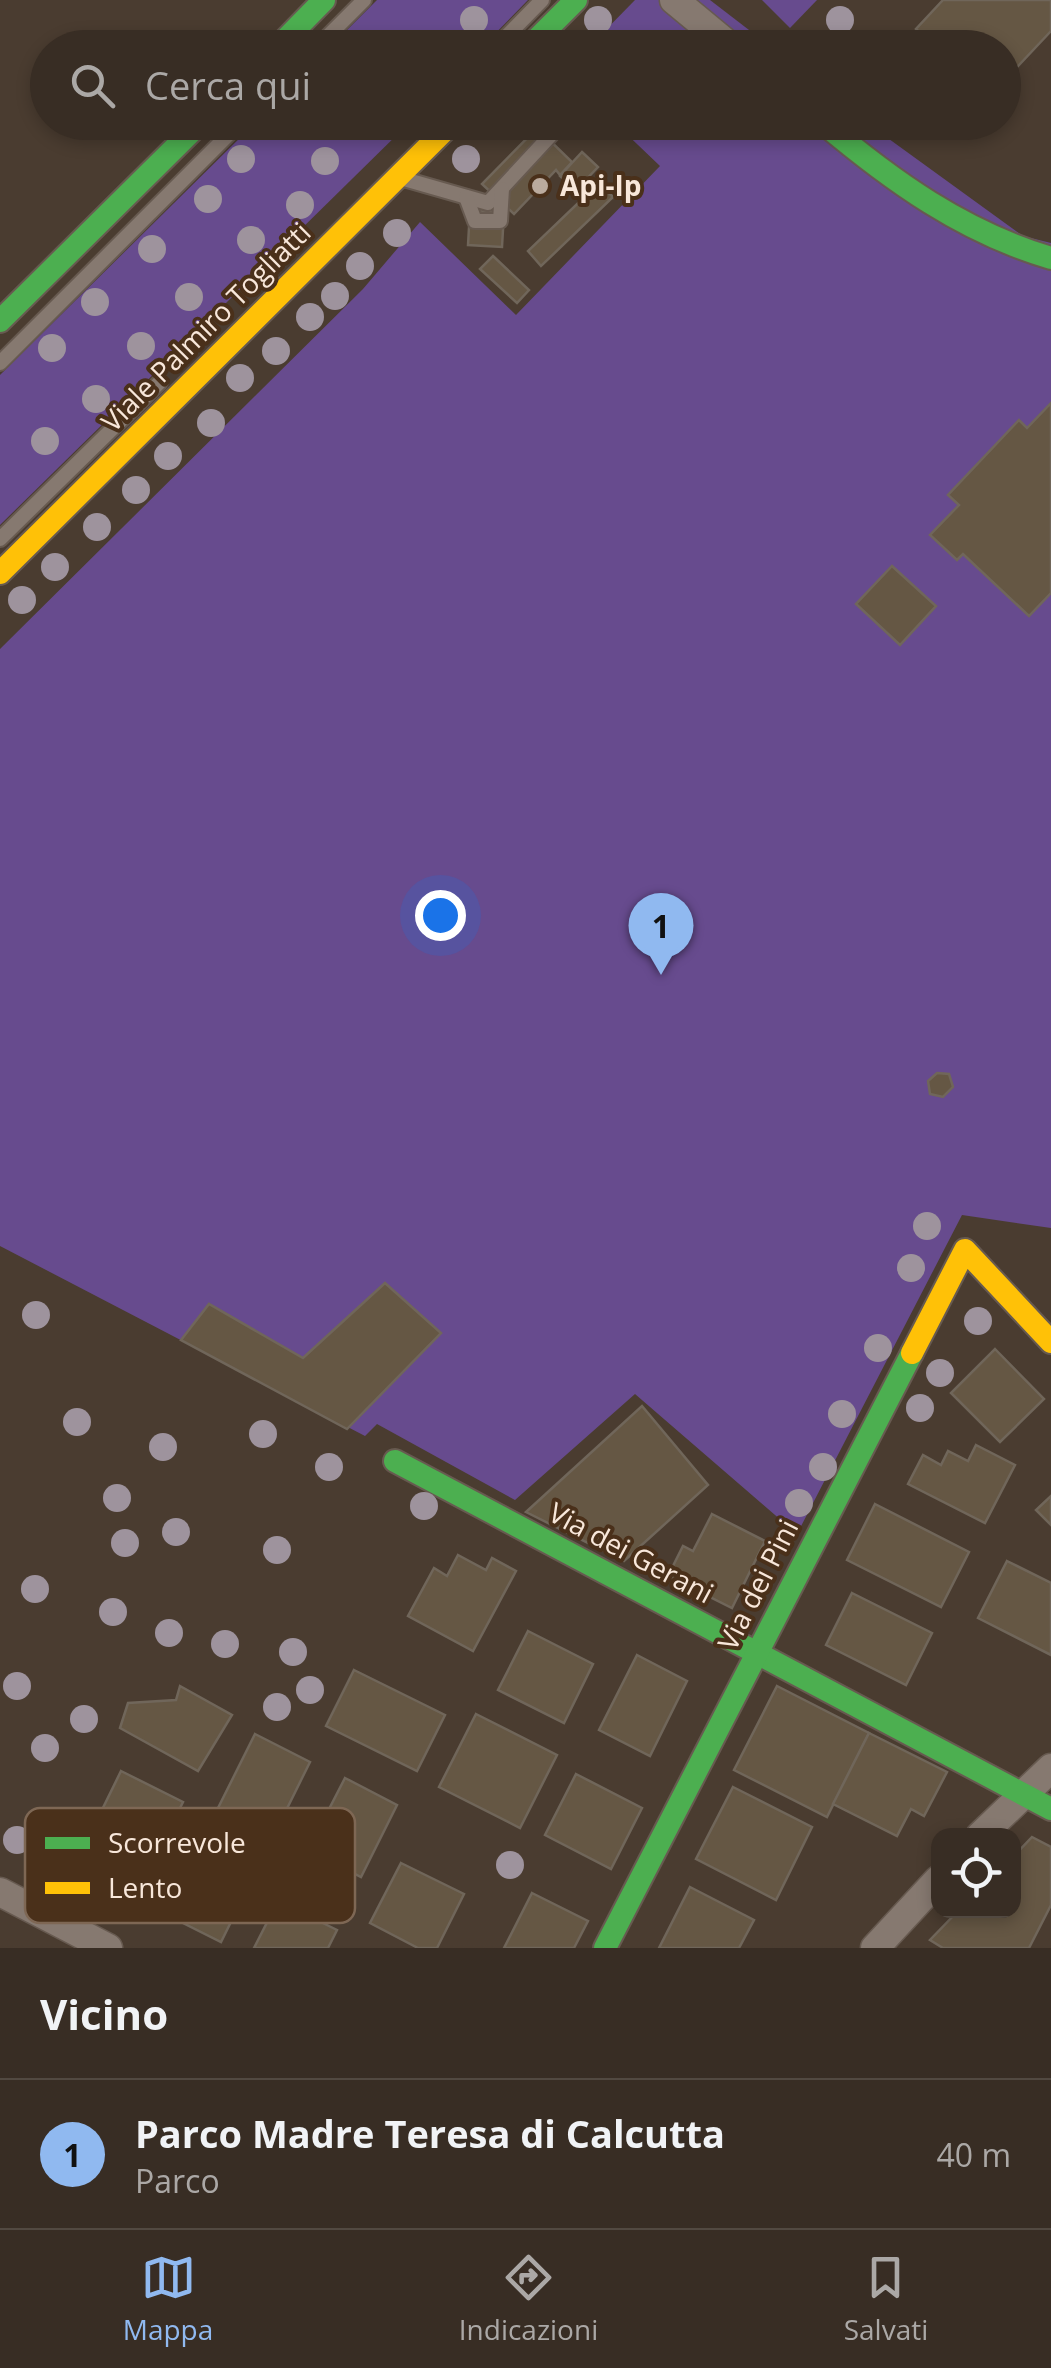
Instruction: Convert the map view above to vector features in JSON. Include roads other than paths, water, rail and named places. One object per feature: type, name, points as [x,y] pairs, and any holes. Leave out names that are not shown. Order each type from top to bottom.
[{"type":"street","points":[[294,30],[324,0]]},
{"type":"street","points":[[546,30],[576,0]]},
{"type":"street","points":[[674,0],[710,30]]},
{"type":"street","points":[[0,321],[184,140]]},
{"type":"street","name":"Viale Palmiro Togliatti","points":[[0,573],[436,140]]},
{"type":"street","points":[[843,140],[902,190],[1024,252],[1051,258]]},
{"type":"street","name":"Via dei Pini","points":[[605,1948],[965,1250],[1051,1342]]},
{"type":"street","name":"Via dei Gerani","points":[[396,1462],[1051,1809]]},
{"type":"street","points":[[988,1828],[1051,1768]]},
{"type":"street","points":[[875,1948],[931,1888]]},
{"type":"street","points":[[0,1892],[25,1905]]},
{"type":"street","points":[[60,1923],[108,1948]]},
{"type":"lane","points":[[334,30],[364,0]]},
{"type":"lane","points":[[513,30],[542,0]]},
{"type":"lane","points":[[0,363],[223,140]]},
{"type":"lane","points":[[398,178],[488,203],[547,140]]},
{"type":"lane","points":[[466,196],[475,221],[500,221],[502,189]]},
{"type":"lane","name":"Viale Palmiro Togliatti","points":[[0,540],[168,374]]},
{"type":"place","name":"Api-Ip","points":[[540,186]]},
{"type":"place","name":"Parco Madre Teresa di Calcutta","points":[[661,975]]}]
